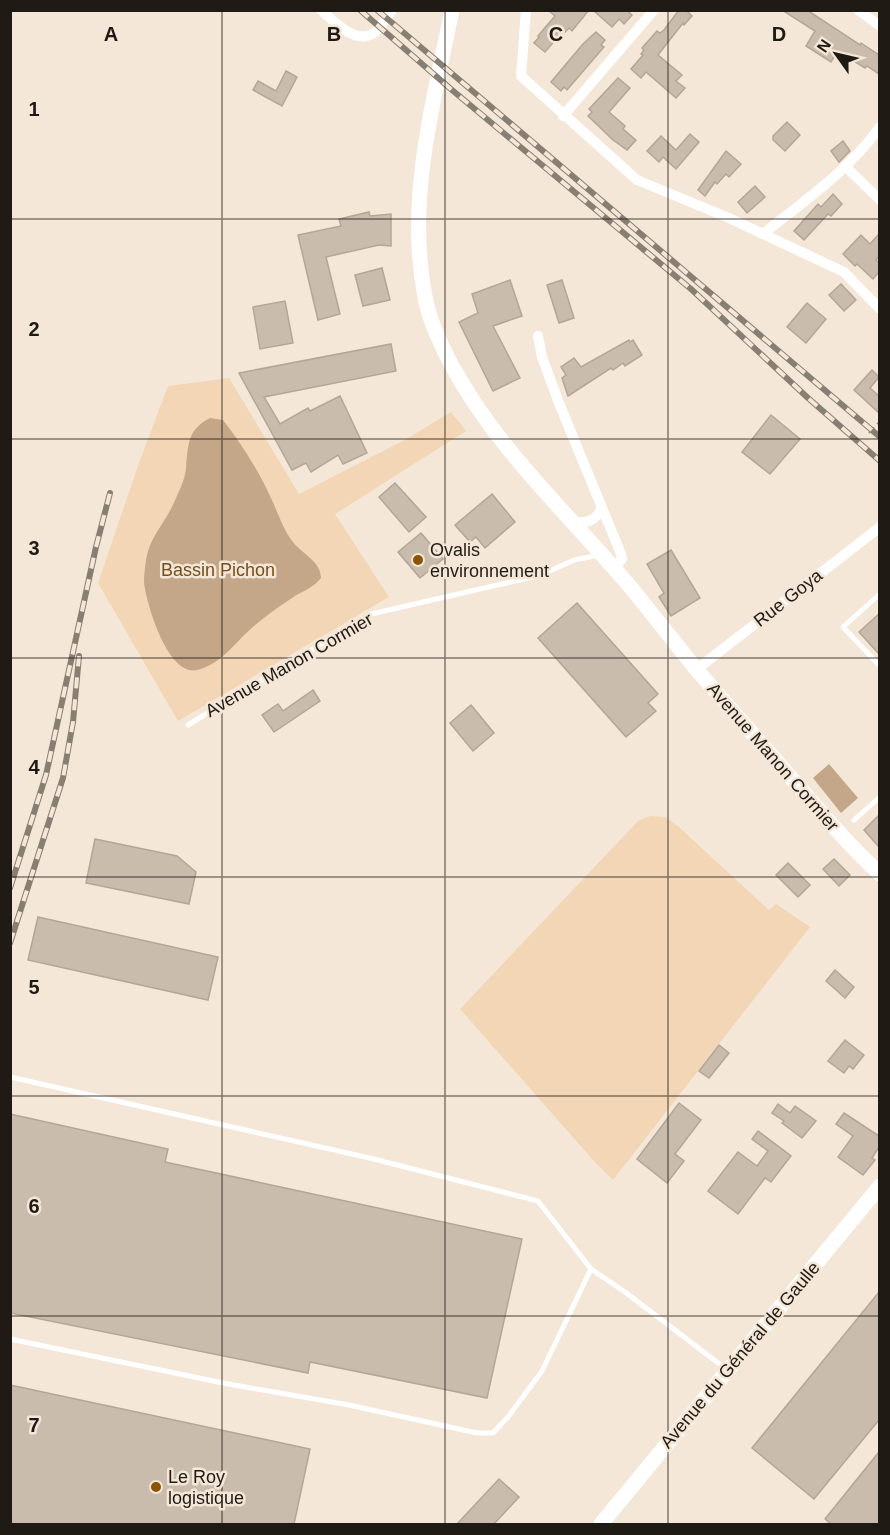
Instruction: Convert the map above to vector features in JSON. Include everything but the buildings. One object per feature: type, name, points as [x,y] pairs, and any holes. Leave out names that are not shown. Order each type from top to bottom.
[{"type":"street","points":[[321,10],[346,32],[365,36],[375,32],[392,10]]},
{"type":"street","name":"Avenue Manon Cormier","points":[[452,10],[424,147],[418,230],[425,299],[432,323],[446,354],[469,396],[515,458],[614,568],[697,669],[827,820],[879,874]]},
{"type":"street","points":[[526,10],[521,76],[637,180],[763,234],[844,272],[879,309]]},
{"type":"street","points":[[563,116],[654,10]]},
{"type":"street","points":[[858,10],[879,26]]},
{"type":"street","points":[[763,234],[846,167],[869,142],[879,127]]},
{"type":"street","points":[[846,167],[879,200]]},
{"type":"street","points":[[538,336],[546,366],[621,554],[622,559],[614,568]]},
{"type":"street","points":[[572,522],[585,523],[594,520],[602,507]]},
{"type":"street","name":"Rue Goya","points":[[697,669],[879,527]]},
{"type":"street","name":"Avenue du Général de Gaulle","points":[[601,1524],[879,1186]]},
{"type":"lane","name":"Avenue Manon Cormier","points":[[188,725],[371,614],[541,575],[574,560],[601,555]]},
{"type":"lane","points":[[879,594],[843,627],[879,666]]},
{"type":"lane","points":[[854,820],[879,797]]},
{"type":"lane","points":[[10,1077],[374,1159],[538,1201],[591,1269],[625,1292],[728,1371]]},
{"type":"lane","points":[[10,1339],[228,1384],[349,1405],[477,1433],[493,1433],[508,1418],[542,1371],[591,1269]]},
{"type":"path","points":[[869,433],[879,422]]},
{"type":"green space","name":"Bassin Pichon","points":[[229,378],[299,494],[403,441],[451,412],[466,431],[335,514],[389,597],[178,721],[98,583],[168,386]]},
{"type":"green space","points":[[650,816],[665,817],[679,827],[769,910],[776,904],[810,927],[613,1180],[460,1009],[638,821]]},
{"type":"shaded area","name":"Bassin Pichon","points":[[210,418],[223,420],[236,438],[260,476],[289,537],[315,562],[321,578],[313,586],[264,618],[214,663],[197,670],[186,669],[168,651],[149,606],[144,577],[150,545],[172,507],[182,483],[190,439],[202,422]]},
{"type":"shaded area","points":[[829,764],[858,798],[841,813],[813,778]]},
{"type":"railway","points":[[360,10],[452,90],[691,289],[808,398],[880,461]]},
{"type":"railway","points":[[377,10],[880,437]]},
{"type":"railway","points":[[10,888],[46,775],[110,493]]},
{"type":"railway","points":[[10,943],[63,778],[73,722],[79,656]]},
{"type":"place","name":"Ovalis environnement","points":[[418,560]]},
{"type":"place","name":"Le Roy logistique","points":[[156,1487]]}]
